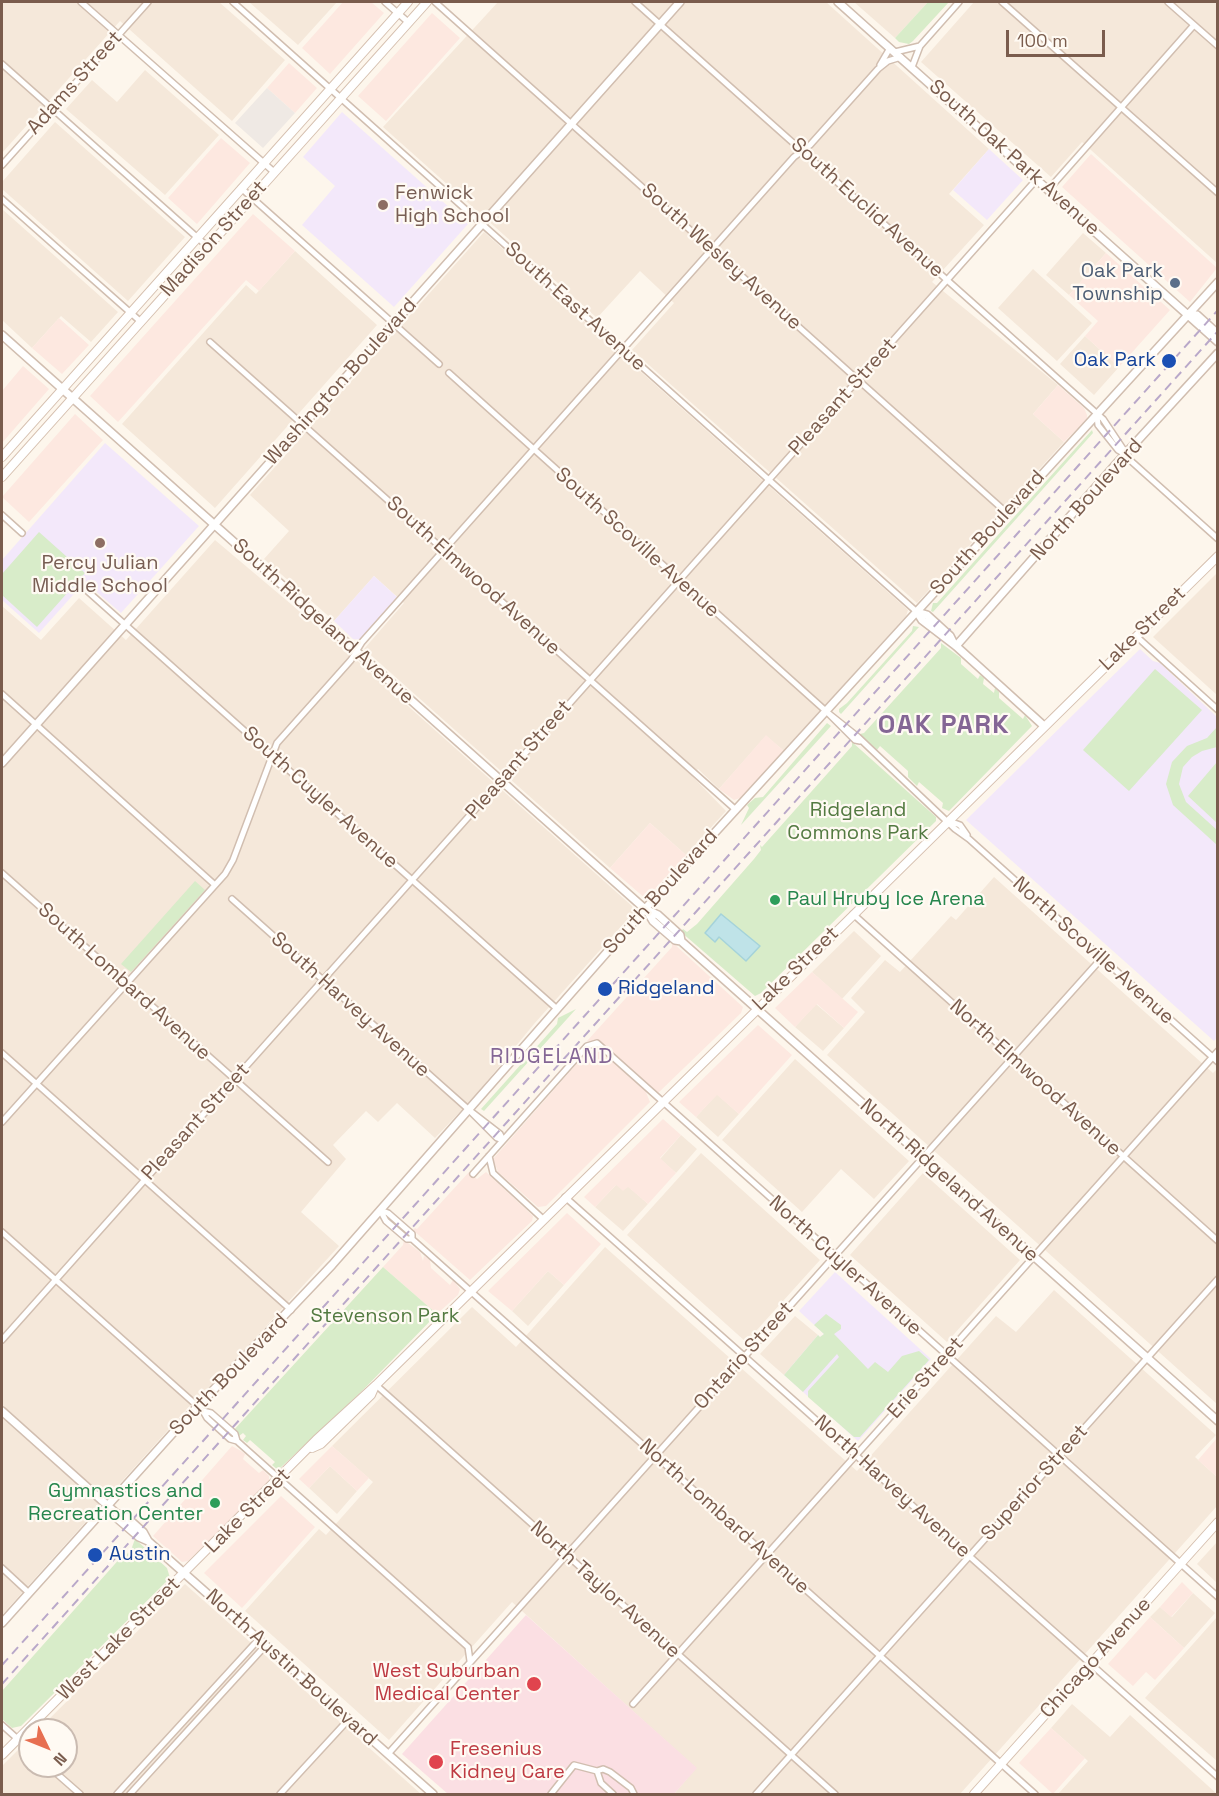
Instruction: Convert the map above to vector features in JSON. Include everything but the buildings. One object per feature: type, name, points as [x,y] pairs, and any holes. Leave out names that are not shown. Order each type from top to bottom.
[{"type":"main road","name":"Madison Street","points":[[2,457],[408,2]]},
{"type":"main road","name":"Madison Street","points":[[3,473],[73,398],[427,2]]},
{"type":"main road","name":"Lake Street","points":[[185,1574],[311,1448],[321,1444],[371,1395],[376,1385],[471,1290],[1218,556]]},
{"type":"main road","name":"Chicago Avenue","points":[[974,1794],[1218,1522]]},
{"type":"main road","name":"West Lake Street","points":[[39,1718],[185,1574]]},
{"type":"main road","name":"West Lake Street","points":[[2,1755],[18,1739]]},
{"type":"street","points":[[81,2],[274,172]]},
{"type":"street","name":"Adams Street","points":[[2,165],[148,2]]},
{"type":"street","name":"South East Avenue","points":[[233,2],[917,612]]},
{"type":"street","points":[[385,2],[408,22]]},
{"type":"street","name":"South Wesley Avenue","points":[[435,2],[1007,513]]},
{"type":"street","name":"South Euclid Avenue","points":[[635,2],[947,279],[1097,416],[1098,424],[1118,450],[1218,539]]},
{"type":"street","name":"Washington Boulevard","points":[[2,763],[680,2]]},
{"type":"street","name":"South Oak Park Avenue","points":[[838,2],[1189,314]]},
{"type":"street","points":[[912,67],[920,46],[959,2]]},
{"type":"street","points":[[1002,2],[1218,193]]},
{"type":"street","points":[[1168,2],[1218,46]]},
{"type":"street","points":[[1049,189],[1194,25]]},
{"type":"street","points":[[2,1122],[215,885],[233,860],[277,743],[444,550],[802,150],[811,144],[896,52],[920,46]]},
{"type":"street","points":[[878,69],[896,52]]},
{"type":"street","points":[[2,63],[208,247]]},
{"type":"street","name":"Pleasant Street","points":[[2,1340],[1037,179]]},
{"type":"street","points":[[241,188],[439,363]]},
{"type":"street","points":[[2,199],[141,322]]},
{"type":"street","name":"South Boulevard","points":[[2,1623],[108,1505],[291,1310],[645,909],[1218,282]]},
{"type":"street","points":[[1189,314],[1197,315],[1218,334]]},
{"type":"street","points":[[1189,314],[1192,321],[1218,342]]},
{"type":"street","name":"South Ridgeland Avenue","points":[[2,335],[645,909]]},
{"type":"street","name":"South Elmwood Avenue","points":[[210,342],[736,810]]},
{"type":"street","name":"North Boulevard","points":[[956,646],[1218,353]]},
{"type":"street","name":"South Scoville Avenue","points":[[449,373],[826,712]]},
{"type":"street","points":[[2,514],[22,533]]},
{"type":"street","name":"South Cuyler Avenue","points":[[84,588],[556,1008]]},
{"type":"street","points":[[917,612],[922,621],[956,646],[1044,726]]},
{"type":"street","points":[[1136,636],[1218,710]]},
{"type":"street","points":[[2,694],[215,885]]},
{"type":"street","name":"North Scoville Avenue","points":[[826,712],[847,733],[860,741],[948,820],[955,830],[1001,867],[1218,1062]]},
{"type":"street","name":"South Lombard Avenue","points":[[2,873],[328,1162]]},
{"type":"street","name":"South Harvey Avenue","points":[[232,899],[468,1110]]},
{"type":"street","name":"North Ridgeland Avenue","points":[[645,909],[653,921],[675,940],[681,941],[1218,1420]]},
{"type":"street","name":"North Elmwood Avenue","points":[[853,914],[1218,1241]]},
{"type":"street","name":"Ontario Street","points":[[388,1754],[1101,958]]},
{"type":"street","name":"North Cuyler Avenue","points":[[503,1140],[587,1046],[597,1043],[1218,1598]]},
{"type":"street","name":"Erie Street","points":[[633,1704],[1218,1051]]},
{"type":"street","points":[[2,1053],[291,1310]]},
{"type":"street","points":[[468,1110],[496,1138],[503,1140],[473,1174]]},
{"type":"street","points":[[489,1156],[493,1173],[543,1219]]},
{"type":"street","name":"North Harvey Avenue","points":[[566,1197],[1218,1778]]},
{"type":"street","name":"North Lombard Avenue","points":[[380,1210],[412,1234],[412,1239],[1035,1794]]},
{"type":"street","points":[[2,1232],[200,1409],[230,1439],[237,1441],[468,1647],[470,1662]]},
{"type":"street","name":"Superior Street","points":[[756,1794],[1218,1279]]},
{"type":"street","name":"North Taylor Avenue","points":[[376,1385],[834,1794]]},
{"type":"street","name":"North Austin Boulevard","points":[[2,1411],[117,1514],[123,1514],[137,1526],[148,1541],[430,1794]]},
{"type":"street","points":[[2,1568],[29,1593]]},
{"type":"street","points":[[117,1794],[259,1639]]},
{"type":"street","points":[[130,1794],[266,1646]]},
{"type":"street","points":[[280,1794],[349,1719]]},
{"type":"street","points":[[2,1725],[18,1739]]},
{"type":"street","points":[[552,1794],[574,1765],[610,1772],[632,1788],[634,1794]]},
{"type":"street","points":[[597,1771],[602,1783],[613,1794]]},
{"type":"street","points":[[62,1778],[80,1794]]},
{"type":"shaded area","points":[[2,2],[219,2],[285,60],[232,121],[120,21],[2,153]]},
{"type":"shaded area","points":[[249,2],[337,2],[298,45]]},
{"type":"shaded area","points":[[343,2],[371,2],[384,13],[330,74],[302,48]]},
{"type":"shaded area","points":[[498,2],[826,2],[989,149],[949,194],[984,225],[932,282],[1058,385],[1033,414],[1064,442],[917,603],[632,350],[674,303],[640,271],[597,318],[383,127]]},
{"type":"shaded area","points":[[854,2],[928,2],[895,38]]},
{"type":"shaded area","points":[[974,2],[1217,2],[1217,263],[1082,142],[1051,177],[921,62]]},
{"type":"shaded area","points":[[432,13],[460,38],[386,121],[358,96]]},
{"type":"shaded area","points":[[289,63],[317,88],[295,113],[267,88]]},
{"type":"shaded area","points":[[145,70],[219,135],[165,195],[66,109],[92,80],[117,102]]},
{"type":"shaded area","points":[[267,88],[295,113],[263,148],[235,123]]},
{"type":"shaded area","name":"Fenwick High School","points":[[342,112],[468,224],[394,307],[302,225],[335,186],[303,157]]},
{"type":"shaded area","points":[[55,122],[185,237],[128,301],[2,189],[2,182]]},
{"type":"shaded area","points":[[221,138],[250,163],[197,224],[168,198]]},
{"type":"shaded area","points":[[989,149],[1023,180],[987,220],[953,190]]},
{"type":"shaded area","points":[[1091,154],[1217,268],[1190,302],[1062,187]]},
{"type":"shaded area","points":[[2,209],[118,312],[91,342],[61,316],[32,348],[2,320]]},
{"type":"shaded area","points":[[253,214],[295,251],[259,291],[246,280],[118,422],[90,396]]},
{"type":"shaded area","points":[[484,232],[908,610],[906,616],[784,751],[766,736],[719,789],[698,769],[692,776],[726,811],[686,855],[650,823],[610,868],[364,649],[404,603],[374,576],[334,621],[264,559],[289,531],[250,495]]},
{"type":"shaded area","points":[[1083,233],[1106,253],[1069,295],[1046,275]]},
{"type":"shaded area","points":[[295,251],[377,325],[215,508],[122,424],[246,285],[256,294]]},
{"type":"shaded area","points":[[1106,253],[1170,310],[1119,367],[1085,336],[1098,321],[1069,295]]},
{"type":"shaded area","points":[[1033,269],[1092,323],[1057,361],[998,308]]},
{"type":"shaded area","points":[[59,318],[89,345],[62,374],[32,348]]},
{"type":"shaded area","points":[[1085,336],[1119,367],[1094,395],[1060,364]]},
{"type":"shaded area","points":[[23,366],[49,389],[2,443],[2,391]]},
{"type":"shaded area","points":[[1058,385],[1084,408],[1087,415],[1087,419],[1064,442],[1033,414]]},
{"type":"shaded area","points":[[75,414],[103,440],[29,522],[2,497]]},
{"type":"shaded area","name":"Percy Julian Middle School","points":[[105,443],[199,526],[121,613],[86,583],[39,633],[2,600],[2,560]]},
{"type":"shaded area","points":[[215,540],[343,648],[632,906],[634,912],[534,1024],[474,1097],[435,1138],[397,1103],[378,1122],[366,1111],[333,1145],[346,1159],[301,1212],[339,1246],[239,1356],[186,1410],[2,1615],[2,606],[41,640],[79,598],[126,640]]},
{"type":"shaded area","points":[[1217,573],[1217,695],[1153,637]]},
{"type":"shaded area","points":[[374,576],[397,597],[359,640],[353,639],[334,621]]},
{"type":"shaded area","points":[[1140,649],[1153,661],[1160,663],[1217,717],[1217,1037],[1214,1041],[966,820]]},
{"type":"shaded area","points":[[766,735],[784,751],[740,798],[734,800],[719,789]]},
{"type":"shaded area","points":[[650,823],[686,855],[646,899],[610,868]]},
{"type":"shaded area","points":[[994,877],[1213,1073],[1217,1069],[1217,1404],[827,1055],[865,1012],[851,998],[885,960],[900,972],[951,916],[956,920]]},
{"type":"shaded area","points":[[854,931],[881,956],[842,999],[812,972]]},
{"type":"shaded area","points":[[672,942],[743,1007],[741,1013],[657,1094],[596,1041],[587,1041],[672,947]]},
{"type":"shaded area","points":[[812,972],[858,1012],[844,1028],[817,1004],[795,1027],[775,1008]]},
{"type":"shaded area","points":[[816,1004],[844,1028],[823,1051],[795,1027]]},
{"type":"shaded area","points":[[758,1025],[792,1055],[739,1114],[717,1095],[696,1117],[679,1102]]},
{"type":"shaded area","points":[[596,1049],[603,1051],[645,1090],[650,1102],[546,1206],[538,1207],[498,1172],[493,1159],[587,1052]]},
{"type":"shaded area","points":[[795,1059],[909,1161],[874,1199],[841,1169],[802,1212],[722,1140]]},
{"type":"shaded area","points":[[717,1094],[739,1114],[718,1137],[696,1117]]},
{"type":"shaded area","points":[[663,1119],[681,1135],[660,1158],[676,1173],[648,1204],[628,1187],[623,1191],[616,1185],[595,1207],[584,1197]]},
{"type":"shaded area","points":[[681,1135],[697,1149],[676,1173],[660,1159]]},
{"type":"shaded area","points":[[701,1153],[820,1260],[746,1342],[627,1235]]},
{"type":"shaded area","points":[[469,1172],[477,1179],[486,1172],[533,1216],[532,1221],[470,1280],[413,1230],[417,1229]]},
{"type":"shaded area","points":[[923,1173],[1020,1260],[947,1342],[850,1255]]},
{"type":"shaded area","points":[[616,1185],[628,1186],[648,1204],[623,1231],[595,1207]]},
{"type":"shaded area","points":[[567,1213],[601,1244],[564,1285],[548,1271],[512,1311],[488,1291]]},
{"type":"shaded area","points":[[404,1240],[420,1252],[423,1261],[424,1256],[430,1260],[431,1268],[450,1285],[453,1280],[460,1289],[458,1295],[437,1314],[383,1267],[403,1245]]},
{"type":"shaded area","points":[[605,1247],[857,1471],[996,1316],[1016,1332],[1054,1290],[1216,1435],[1195,1457],[1217,1477],[1217,1506],[960,1794],[674,1794],[696,1768],[512,1602],[389,1740],[245,1611],[319,1529],[326,1535],[373,1482],[332,1446],[472,1307],[516,1347]]},
{"type":"shaded area","points":[[548,1271],[564,1285],[528,1326],[512,1311]]},
{"type":"shaded area","points":[[835,1272],[931,1359],[858,1441],[784,1375],[818,1335],[820,1337],[824,1334],[799,1311]]},
{"type":"shaded area","points":[[795,1316],[818,1335],[784,1375],[760,1354]]},
{"type":"shaded area","points":[[1217,1438],[1217,1477],[1198,1460]]},
{"type":"shaded area","points":[[232,1446],[245,1454],[243,1459],[259,1473],[263,1470],[269,1476],[269,1480],[255,1497],[188,1561],[182,1562],[153,1536]]},
{"type":"shaded area","points":[[332,1446],[369,1478],[357,1491],[330,1466],[309,1488],[299,1479]]},
{"type":"shaded area","points":[[330,1466],[357,1491],[337,1514],[309,1488]]},
{"type":"shaded area","points":[[281,1496],[315,1527],[242,1608],[204,1573]]},
{"type":"shaded area","points":[[1217,1542],[1217,1583],[1197,1564]]},
{"type":"shaded area","points":[[1182,1582],[1193,1593],[1171,1617],[1160,1607]]},
{"type":"shaded area","points":[[185,1584],[421,1794],[2,1794],[2,1766],[18,1750],[18,1778],[78,1778],[78,1718],[50,1718]]},
{"type":"shaded area","points":[[1193,1593],[1215,1613],[1184,1648],[1150,1617],[1160,1607],[1172,1617]]},
{"type":"shaded area","name":"West Suburban Medical Center","points":[[526,1615],[697,1768],[674,1794],[448,1794],[402,1754]]},
{"type":"shaded area","points":[[1150,1617],[1184,1648],[1155,1680],[1146,1672],[1133,1686],[1108,1664]]},
{"type":"shaded area","points":[[1217,1617],[1217,1761],[1145,1698]]},
{"type":"shaded area","points":[[1072,1704],[1110,1737],[1130,1715],[1217,1794],[1058,1794],[1088,1761],[1051,1728]]},
{"type":"shaded area","points":[[1051,1728],[1085,1758],[1053,1794],[1019,1763]]},
{"type":"green space","points":[[928,2],[949,2],[913,41],[909,44],[899,42],[895,38]]},
{"type":"green space","points":[[1092,430],[1093,433],[933,612],[931,611],[933,603],[937,603]]},
{"type":"green space","points":[[39,532],[85,573],[37,627],[2,595],[2,574]]},
{"type":"green space","points":[[913,626],[919,627],[841,714],[839,709],[912,631]]},
{"type":"green space","name":"Ridgeland Commons Park","points":[[941,643],[961,658],[961,664],[978,679],[980,675],[984,678],[983,684],[994,693],[995,688],[999,692],[999,698],[1023,719],[1025,715],[1032,726],[949,811],[942,808],[943,803],[919,782],[917,786],[908,777],[908,771],[880,746],[877,750],[860,734],[864,733],[941,648]]},
{"type":"green space","points":[[1155,669],[1202,710],[1129,791],[1083,750]]},
{"type":"green space","points":[[827,723],[831,726],[741,825],[749,808],[747,805],[755,798],[763,797]]},
{"type":"green space","points":[[1217,727],[1217,747],[1202,751],[1192,757],[1183,767],[1179,784],[1186,802],[1217,830],[1217,845],[1173,805],[1166,784],[1172,762],[1187,746],[1207,738]]},
{"type":"green space","name":"Ridgeland Commons Park","points":[[852,742],[936,817],[936,821],[761,993],[755,996],[681,932],[683,929],[687,932],[697,924],[754,859],[761,850],[760,845],[762,847],[852,746]]},
{"type":"green space","points":[[1217,762],[1217,823],[1188,796]]},
{"type":"green space","points":[[195,881],[205,890],[131,972],[121,964]]},
{"type":"green space","points":[[576,1009],[484,1111],[481,1109],[557,1024],[558,1018]]},
{"type":"green space","name":"Stevenson Park","points":[[383,1267],[437,1314],[362,1391],[278,1470],[272,1465],[275,1462],[250,1440],[247,1443],[243,1440],[246,1436],[243,1433],[239,1436],[233,1431]]},
{"type":"green space","points":[[826,1314],[841,1325],[841,1329],[834,1334],[868,1369],[875,1362],[888,1372],[902,1356],[919,1351],[929,1360],[860,1437],[854,1437],[808,1397],[808,1391],[839,1357],[837,1354],[803,1392],[784,1375],[818,1335],[820,1337],[824,1334],[814,1325]]},
{"type":"green space","points":[[135,1539],[167,1568],[170,1578],[29,1718],[18,1718],[18,1727],[12,1728],[2,1719],[2,1691],[122,1556],[124,1557],[131,1550]]},
{"type":"water","points":[[721,914],[760,946],[746,961],[719,937],[715,942],[705,933]]},
{"type":"railway","points":[[2,1665],[1218,310]]},
{"type":"railway","points":[[2,1684],[1218,331]]},
{"type":"place","name":"Fenwick High School","points":[[383,205]]},
{"type":"place","name":"Oak Park Township","points":[[1175,283]]},
{"type":"place","name":"Oak Park","points":[[1169,361]]},
{"type":"place","name":"Percy Julian Middle School","points":[[100,543]]},
{"type":"place","name":"Paul Hruby Ice Arena","points":[[775,900]]},
{"type":"place","name":"Ridgeland","points":[[605,989]]},
{"type":"place","name":"Gymnastics and Recreation Center","points":[[215,1503]]},
{"type":"place","name":"Austin","points":[[95,1555]]},
{"type":"place","name":"West Suburban Medical Center","points":[[534,1684]]},
{"type":"place","name":"Fresenius Kidney Care","points":[[436,1762]]},
{"type":"district","name":"OAK PARK","points":[[944,726]]},
{"type":"district","name":"RIDGELAND","points":[[552,1057]]}]
